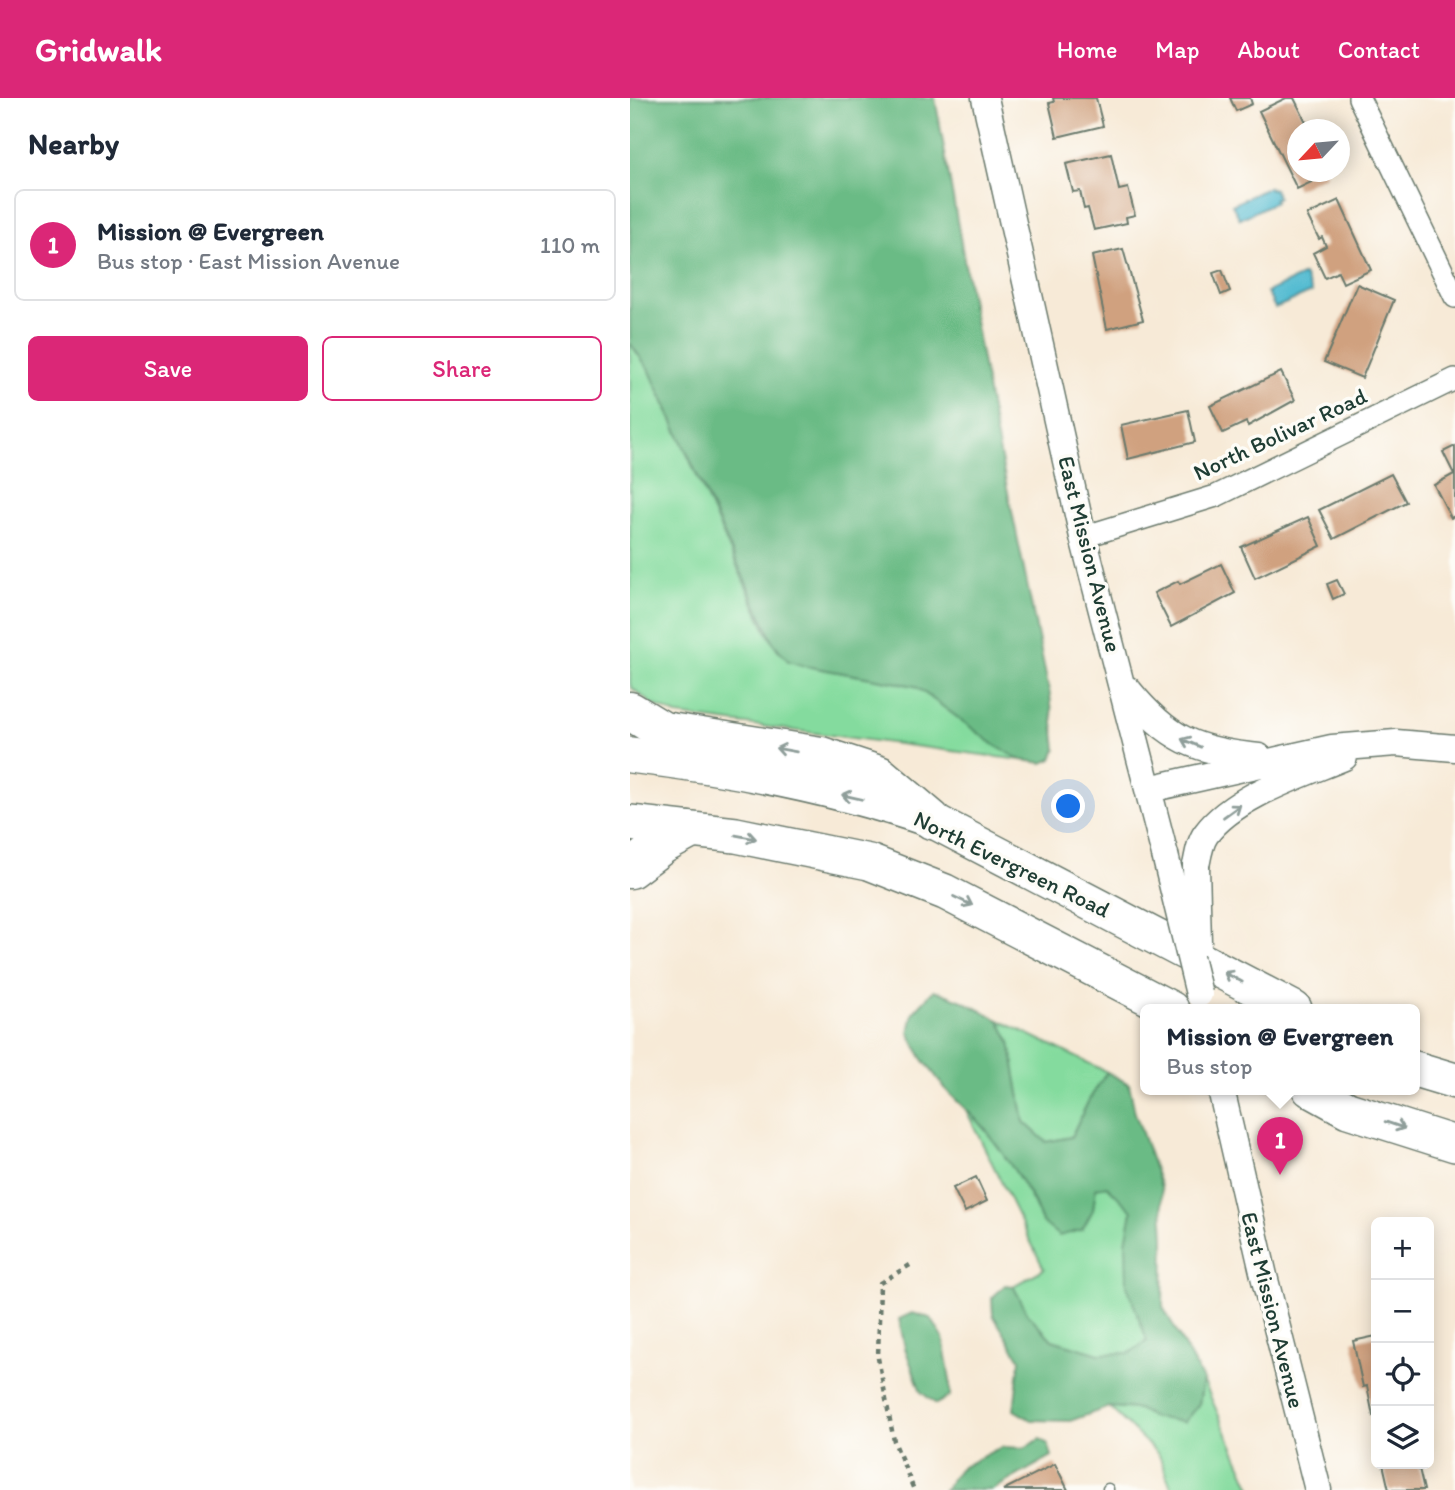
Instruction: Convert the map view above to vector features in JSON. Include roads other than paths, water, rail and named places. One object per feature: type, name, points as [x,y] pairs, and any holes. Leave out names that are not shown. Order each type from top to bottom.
[{"type":"highway","points":[[630,711],[663,731],[821,755],[878,775],[932,820]]},
{"type":"highway","points":[[630,869],[662,845],[688,831]]},
{"type":"main road","name":"North Evergreen Road","points":[[630,755],[700,763],[893,807],[932,820],[1284,1004]]},
{"type":"main road","points":[[630,824],[748,837],[869,862],[945,892],[1191,1004]]},
{"type":"main road","points":[[1420,1070],[1455,1081]]},
{"type":"main road","points":[[1321,1095],[1348,1110],[1455,1144]]},
{"type":"street","name":"East Mission Avenue","points":[[985,98],[1083,537],[1165,855],[1191,1004]]},
{"type":"street","points":[[1359,98],[1455,298]]},
{"type":"street","name":"North Bolivar Road","points":[[1083,537],[1216,496],[1455,379]]},
{"type":"street","points":[[1122,683],[1150,717],[1191,744],[1227,754],[1282,759]]},
{"type":"street","points":[[1191,1004],[1196,866],[1204,837],[1236,807],[1374,744]]},
{"type":"street","points":[[1149,789],[1332,748],[1374,744],[1455,748]]},
{"type":"street","name":"East Mission Avenue","points":[[1222,1095],[1264,1276],[1318,1490]]},
{"type":"water","points":[[1269,187],[1270,190],[1274,189],[1278,197],[1274,199],[1275,202],[1240,219],[1232,205]]},
{"type":"water","points":[[1304,275],[1312,292],[1275,308],[1267,292]]},
{"type":"place","name":"Mission @ Evergreen","points":[[1280,1175]]}]
